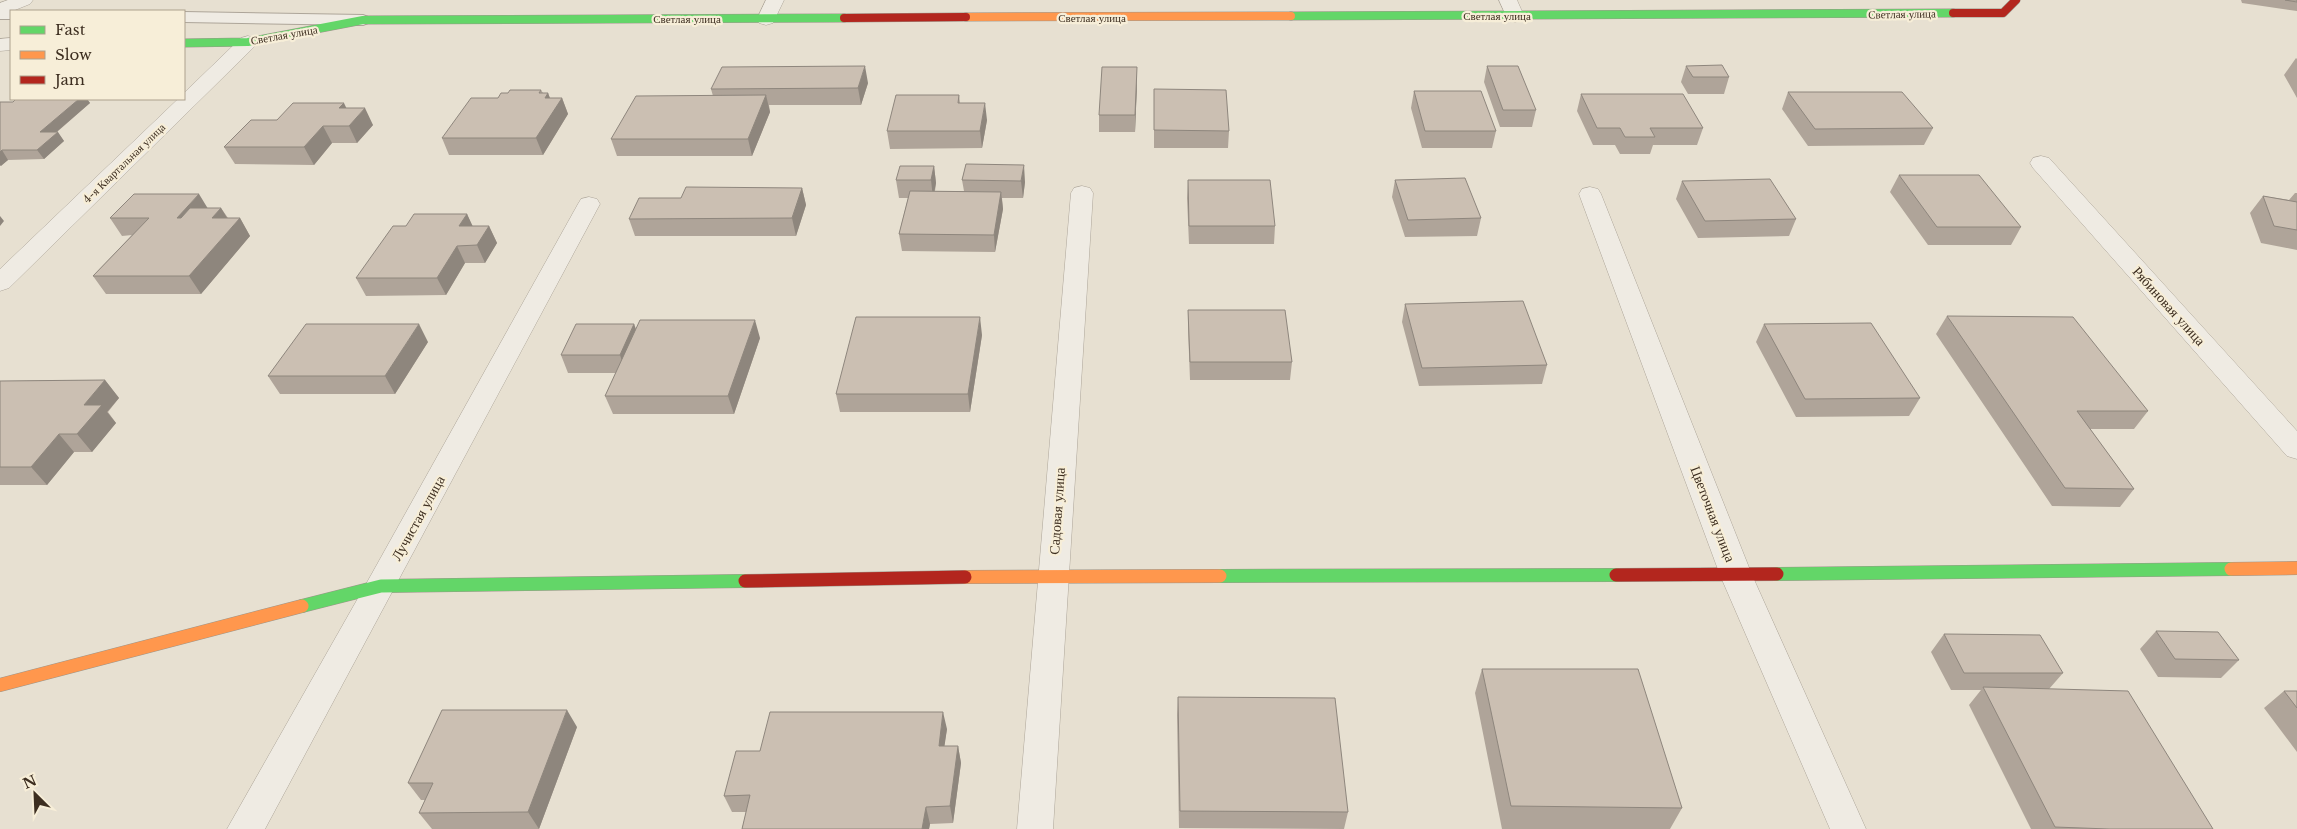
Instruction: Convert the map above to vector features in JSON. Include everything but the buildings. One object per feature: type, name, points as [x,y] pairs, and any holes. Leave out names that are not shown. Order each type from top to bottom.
[{"type":"street","points":[[0,10],[24,0]]},
{"type":"street","points":[[766,19],[775,0]]},
{"type":"street","name":"Светлая улица","points":[[185,43],[248,42],[363,20],[766,19],[1512,8],[2002,13],[2016,0]]},
{"type":"street","name":"4-я Квартальная улица","points":[[0,283],[248,42]]},
{"type":"street","name":"Рябиновая улица","points":[[2041,163],[2297,448]]},
{"type":"street","name":"Садовая улица","points":[[1034,829],[1082,193]]},
{"type":"street","name":"Цветочная улица","points":[[1590,194],[1736,575],[1848,829]]},
{"type":"street","name":"Лучистая улица","points":[[245,829],[381,586],[589,204]]},
{"type":"street","points":[[0,685],[381,586],[1052,576],[1736,575],[2297,568]]},
{"type":"lane","points":[[185,17],[363,20]]},
{"type":"traffic: fast","points":[[1291,16],[1953,13]]},
{"type":"traffic: fast","points":[[185,43],[248,42],[363,20],[844,18]]},
{"type":"traffic: fast","points":[[1777,574],[2231,569]]},
{"type":"traffic: fast","points":[[1220,576],[1616,575]]},
{"type":"traffic: fast","points":[[302,606],[381,586],[745,581]]},
{"type":"traffic: slow","points":[[966,17],[1291,16]]},
{"type":"traffic: slow","points":[[2231,569],[2297,568]]},
{"type":"traffic: slow","points":[[965,577],[1220,576]]},
{"type":"traffic: slow","points":[[0,685],[302,606]]},
{"type":"traffic: jam","points":[[1953,13],[2003,13],[2016,0]]},
{"type":"traffic: jam","points":[[844,18],[966,17]]},
{"type":"traffic: jam","points":[[1616,575],[1777,574]]},
{"type":"traffic: jam","points":[[745,581],[965,577]]}]
